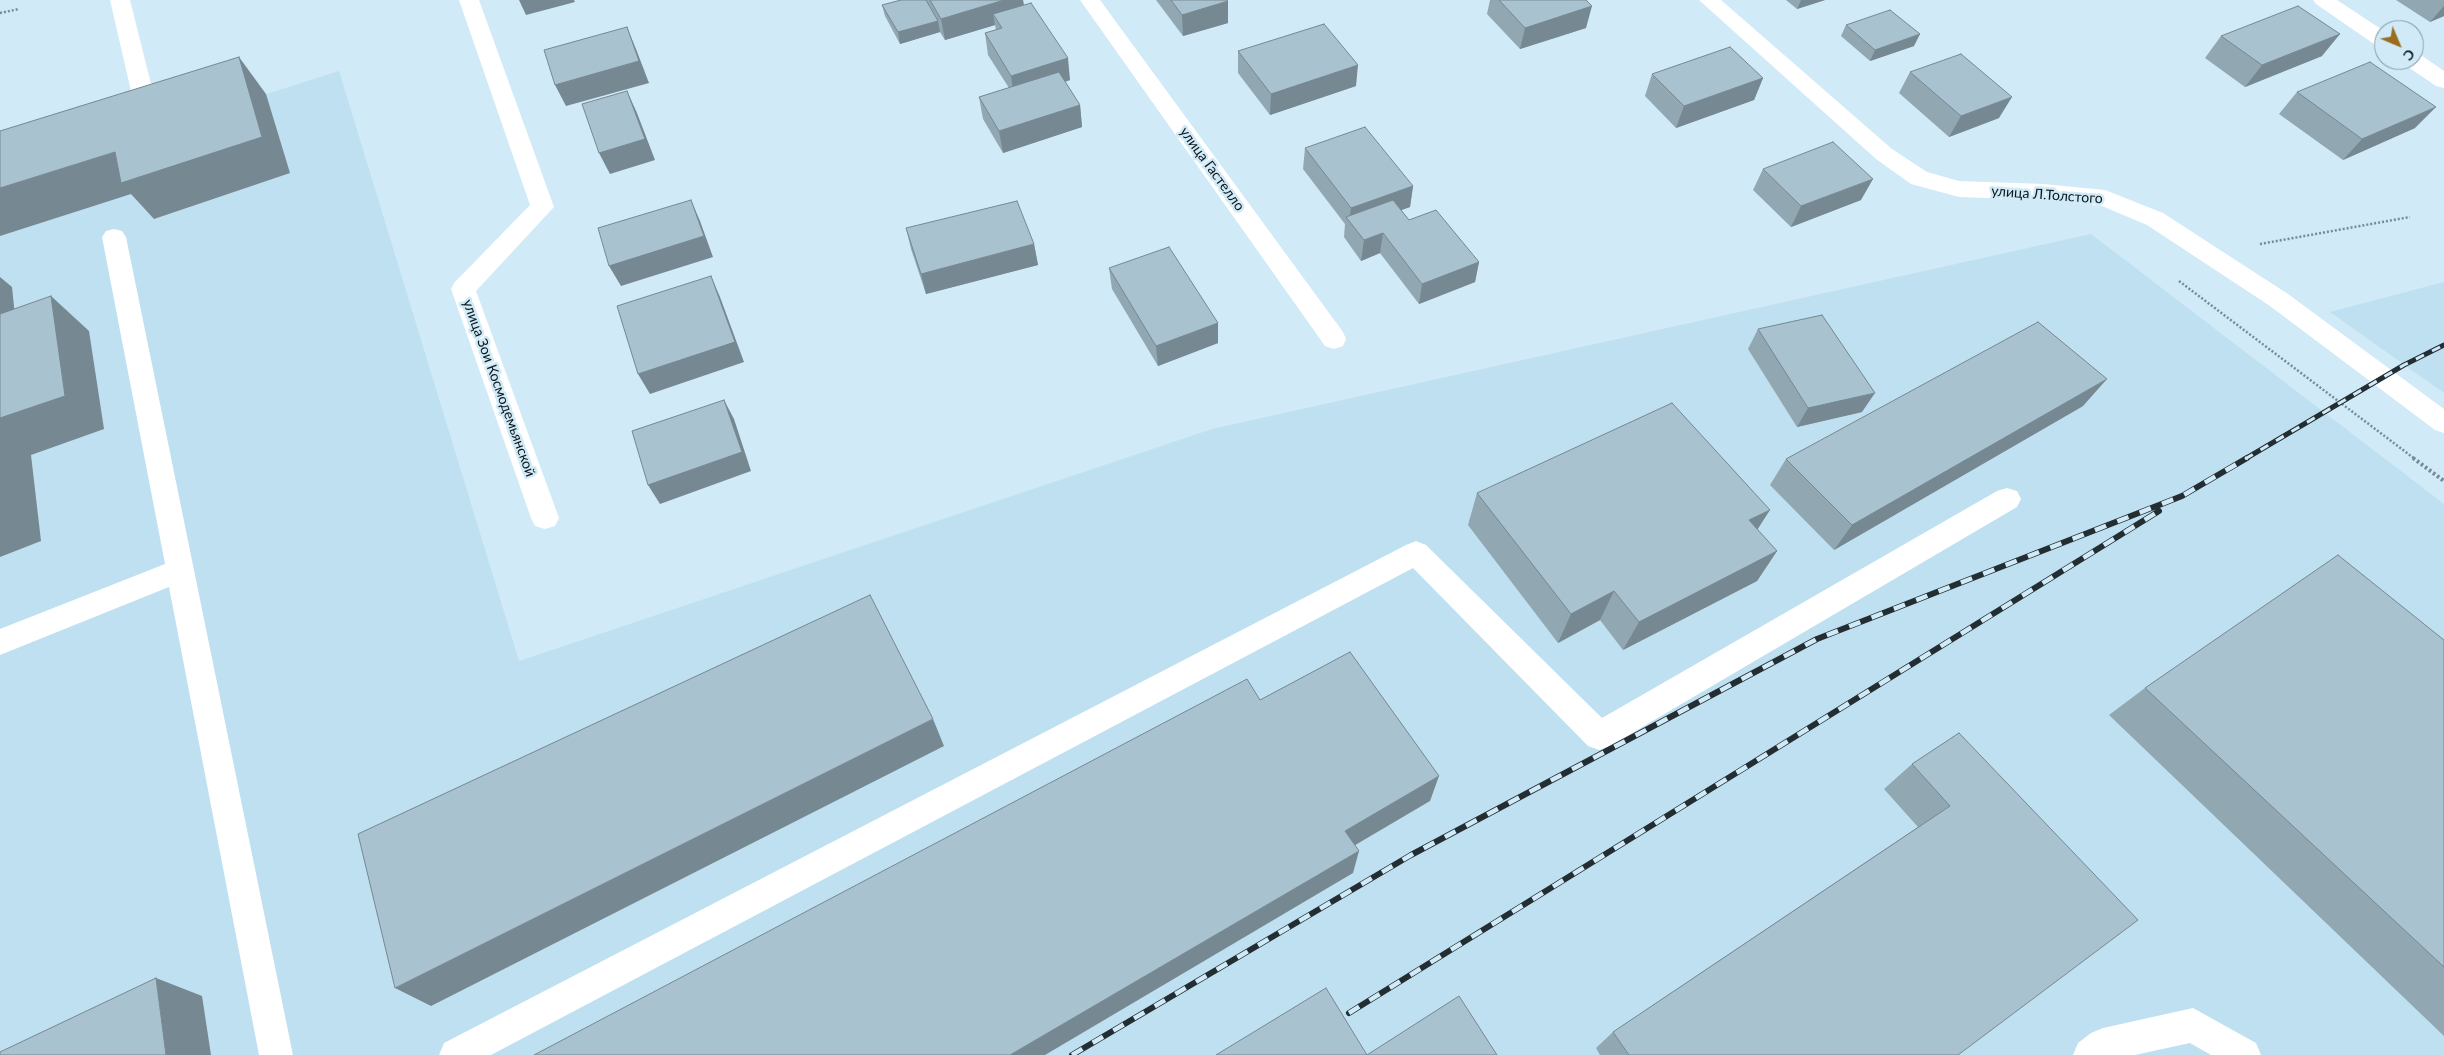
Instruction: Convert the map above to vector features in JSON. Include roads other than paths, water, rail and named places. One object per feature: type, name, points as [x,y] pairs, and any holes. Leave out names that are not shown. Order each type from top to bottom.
[{"type":"street","points":[[120,0],[145,104]]},
{"type":"street","name":"улица Зои Космодемьянской","points":[[469,0],[542,207],[464,289],[545,518]]},
{"type":"street","name":"улица Гастелло","points":[[1090,0],[1334,339]]},
{"type":"street","name":"улица Л.Толстого","points":[[1709,0],[1884,154],[1919,178],[1959,189],[2044,192],[2105,198],[2155,219],[2279,300],[2444,423]]},
{"type":"street","points":[[2322,0],[2374,34]]},
{"type":"street","points":[[2424,67],[2444,81]]},
{"type":"street","points":[[114,237],[276,1055]]},
{"type":"street","points":[[456,1055],[1416,553],[1599,736],[2007,498]]},
{"type":"street","points":[[0,642],[180,570]]},
{"type":"street","points":[[2090,1055],[2103,1045],[2192,1025],[2244,1055]]},
{"type":"railway","points":[[2245,459],[2404,365],[2444,345]]},
{"type":"railway","points":[[1072,1055],[1411,855],[1817,639],[2182,496],[2247,458]]},
{"type":"railway","points":[[1349,1013],[2159,511]]}]
